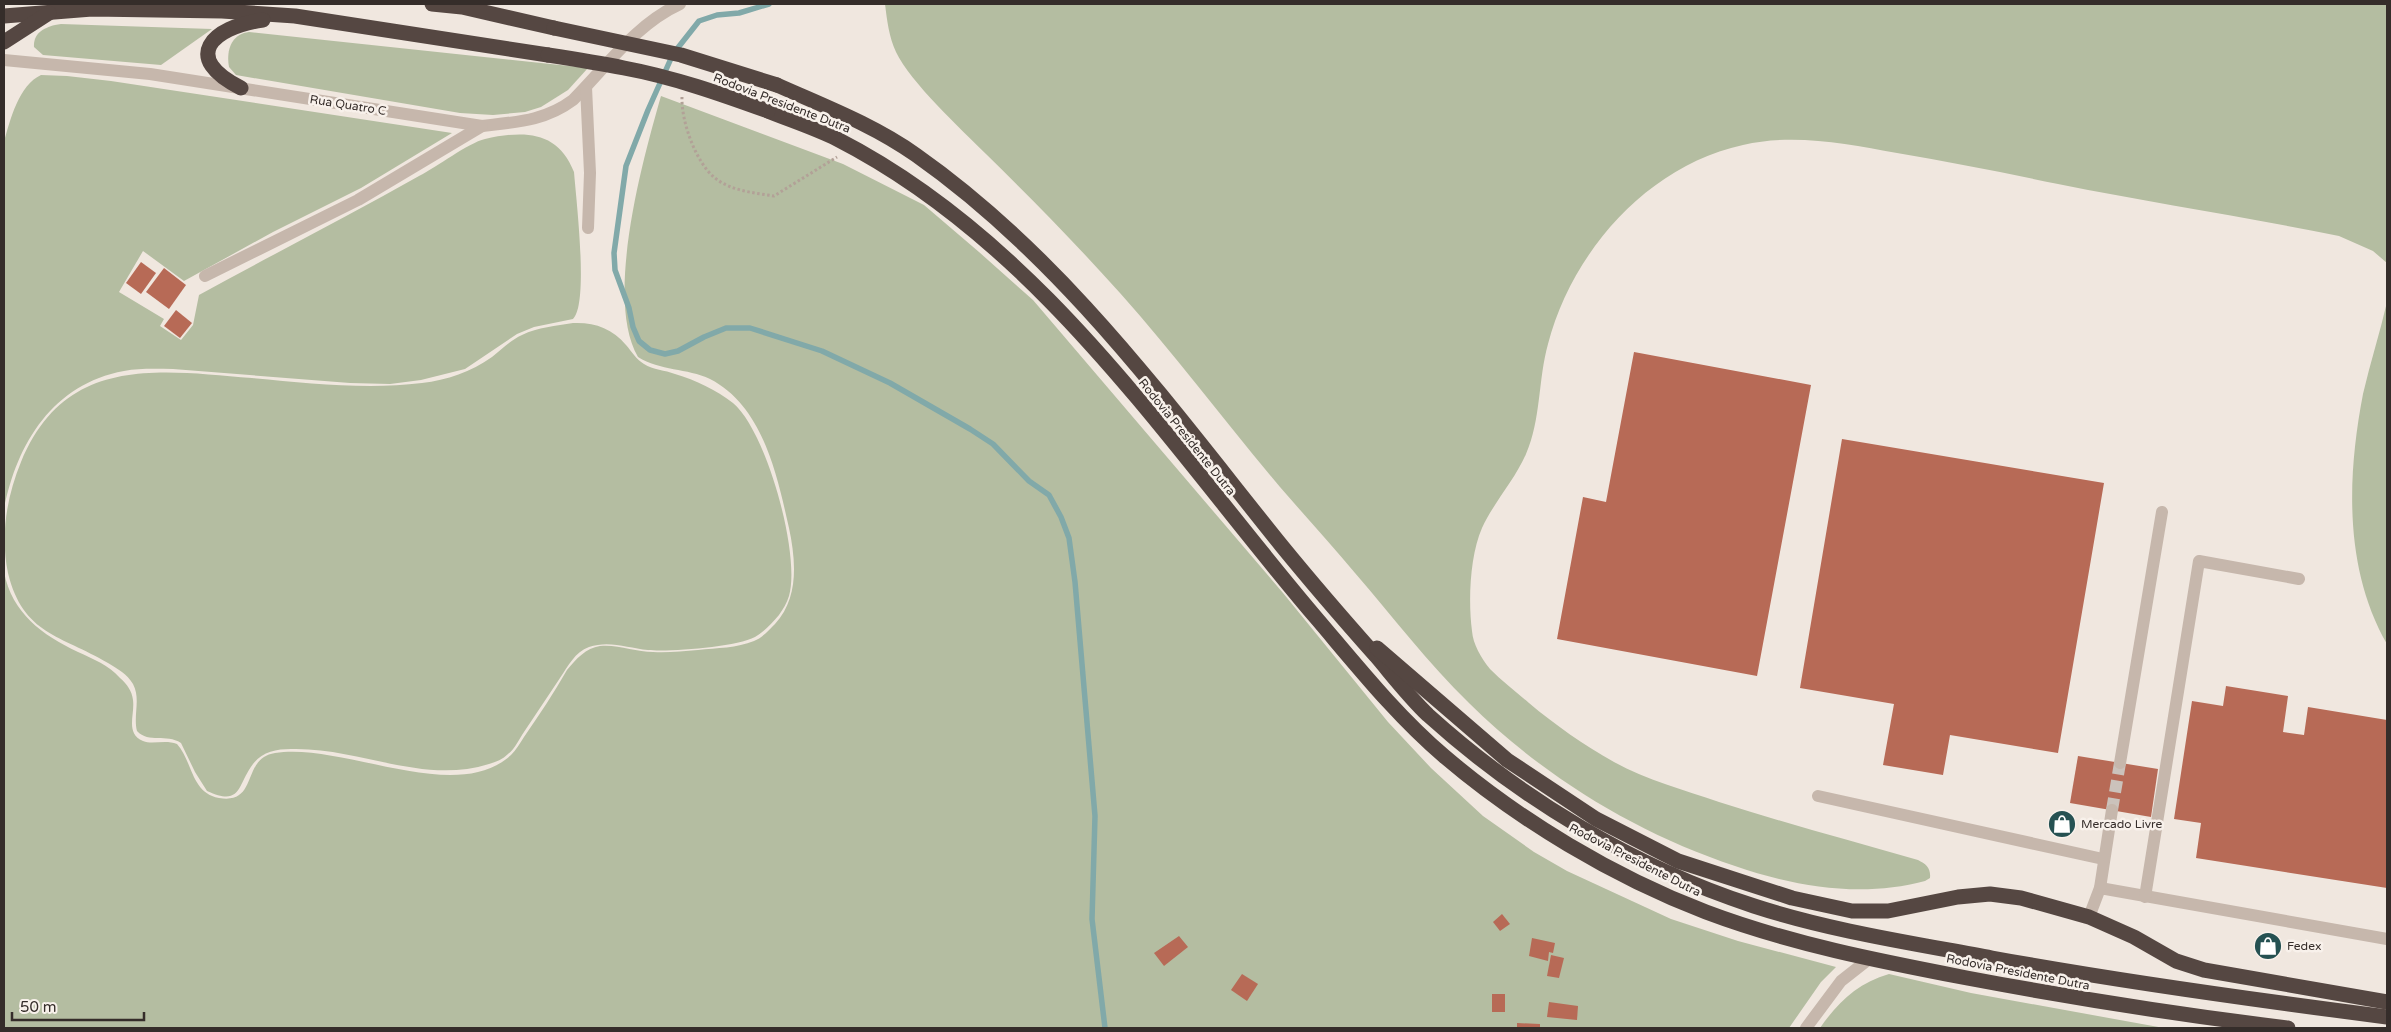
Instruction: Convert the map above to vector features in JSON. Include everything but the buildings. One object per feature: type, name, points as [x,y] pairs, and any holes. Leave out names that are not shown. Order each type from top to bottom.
[{"type":"highway","name":"Rodovia Presidente Dutra","points":[[432,4],[462,7],[709,62],[777,85],[852,118],[912,152],[983,206],[1038,257],[1104,326],[1322,595],[1424,712],[1499,774],[1593,834],[1688,881],[1750,905],[1861,933],[2104,978],[2387,1017]]},
{"type":"highway","name":"Rodovia Presidente Dutra","points":[[4,16],[53,10],[222,10],[295,16],[625,68],[705,89],[832,136],[896,173],[981,235],[1042,292],[1154,416],[1266,558],[1388,702],[1444,756],[1538,826],[1593,858],[1653,889],[1703,911],[1757,930],[1869,959],[2071,998],[2269,1027],[2288,1028]]},
{"type":"highway","points":[[4,42],[53,10]]},
{"type":"highway","points":[[241,88],[221,77],[214,70],[210,62],[209,54],[219,34],[240,23],[295,16]]},
{"type":"highway","points":[[1352,629],[1397,663],[1507,760],[1596,819],[1678,861],[1792,898],[1852,912],[1888,911],[1958,897],[1990,894],[2021,898],[2089,917],[2134,937],[2176,961],[2204,970],[2387,1002]]},
{"type":"street","name":"Rua Quatro C","points":[[4,60],[150,74],[482,126],[528,122],[549,115],[573,100],[631,39],[655,18],[680,4]]},
{"type":"street","points":[[586,87],[590,173],[588,228]]},
{"type":"street","points":[[205,276],[358,200],[482,126]]},
{"type":"street","points":[[2120,763],[2162,512]]},
{"type":"street","points":[[2145,897],[2199,561],[2299,579]]},
{"type":"street","points":[[1818,796],[2103,859]]},
{"type":"street","points":[[2089,917],[2100,888],[2112,810]]},
{"type":"street","points":[[2100,888],[2387,939]]},
{"type":"street","points":[[1806,1028],[1841,981],[1869,959]]},
{"type":"path","points":[[682,95],[682,113],[694,150],[715,178],[745,192],[774,196],[852,147]]},
{"type":"green space","points":[[885,4],[2387,4],[2387,263],[2373,251],[2339,236],[2093,191],[1917,156],[1820,141],[1782,140],[1762,142],[1743,145],[1708,156],[1675,172],[1645,193],[1618,218],[1595,246],[1575,277],[1559,310],[1548,344],[1542,372],[1537,414],[1531,441],[1521,464],[1492,509],[1478,539],[1470,592],[1474,641],[1487,665],[1504,682],[1559,727],[1614,762],[1652,779],[1719,802],[1918,860],[1930,872],[1930,878],[1925,881],[1877,889],[1829,888],[1805,884],[1782,880],[1698,853],[1627,819],[1593,800],[1528,755],[1469,703],[1425,656],[1280,487],[1120,293],[1054,222],[924,91],[896,52]]},
{"type":"green space","points":[[55,25],[212,29],[161,65],[43,55],[34,47],[35,38],[43,30]]},
{"type":"green space","points":[[249,32],[588,68],[568,90],[541,107],[525,112],[493,115],[460,113],[236,75],[229,67],[229,49],[238,36]]},
{"type":"green space","points":[[41,75],[111,81],[452,133],[361,188],[273,232],[184,281],[143,251],[119,292],[164,319],[160,326],[181,340],[193,325],[199,295],[392,191],[470,145],[478,141],[500,136],[527,135],[549,141],[559,148],[574,172],[581,273],[578,309],[573,319],[534,327],[517,334],[465,369],[421,380],[390,384],[350,383],[173,369],[136,369],[99,378],[77,389],[58,403],[42,420],[18,461],[4,509],[4,142],[16,104],[33,80]]},
{"type":"green space","points":[[661,96],[843,164],[924,205],[1033,300],[1283,593],[1388,722],[1431,768],[1483,816],[1534,852],[1567,871],[1671,919],[1738,941],[1836,967],[1821,982],[1789,1028],[4,1028],[4,572],[14,599],[21,611],[31,621],[52,638],[106,666],[116,673],[127,685],[132,694],[132,728],[137,738],[147,742],[177,744],[203,790],[219,798],[231,798],[240,795],[258,763],[264,757],[275,753],[302,752],[333,756],[430,774],[460,775],[488,769],[513,753],[567,670],[590,649],[606,646],[647,652],[664,652],[734,646],[760,638],[783,614],[792,591],[794,579],[793,553],[773,465],[755,424],[743,406],[728,391],[710,379],[701,375],[655,365],[638,357],[628,332],[625,301],[630,228],[645,155]]},
{"type":"green space","points":[[2387,302],[2387,644],[2373,615],[2363,585],[2356,554],[2352,490],[2354,458],[2363,394]]},
{"type":"green space","points":[[573,323],[595,325],[609,330],[621,339],[636,358],[644,364],[651,368],[683,376],[705,386],[733,403],[745,417],[757,439],[778,494],[790,552],[791,577],[789,596],[779,615],[762,633],[746,641],[733,644],[687,649],[648,650],[604,644],[584,649],[569,664],[513,749],[502,759],[489,764],[464,769],[439,770],[390,764],[341,753],[316,750],[280,750],[265,754],[257,760],[237,791],[233,795],[227,796],[207,791],[195,772],[181,743],[175,740],[147,737],[137,731],[137,701],[131,680],[108,663],[46,631],[23,609],[15,594],[8,573],[5,530],[6,516],[16,475],[40,427],[62,403],[88,386],[117,377],[149,373],[217,375],[358,386],[422,383],[441,380],[476,367],[514,339],[528,332]]},
{"type":"green space","points":[[1889,974],[1971,993],[2164,1028],[1820,1028],[1834,1010],[1858,988]]},
{"type":"waterway","points":[[769,4],[739,13],[717,15],[699,21],[673,54],[648,110],[626,166],[614,253],[615,270],[629,308],[633,327],[639,341],[650,350],[665,354],[678,351],[726,328],[750,328],[822,351],[890,383],[970,429],[993,444],[1029,481],[1049,495],[1061,517],[1069,538],[1075,582],[1095,816],[1092,919],[1105,1028]]},
{"type":"tunnel","points":[[2112,810],[2120,763]]},
{"type":"place","name":"Mercado Livre","points":[[2062,824]]},
{"type":"place","name":"Fedex","points":[[2268,946]]}]
